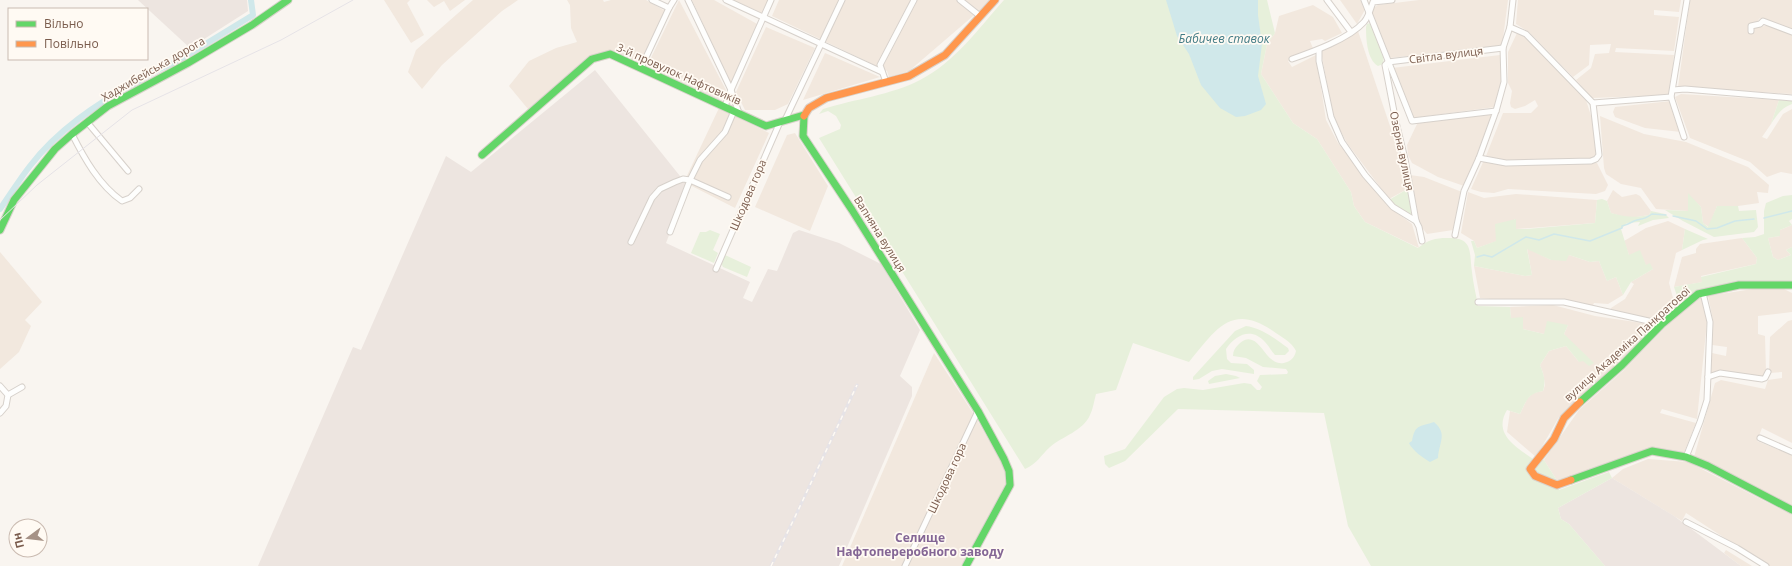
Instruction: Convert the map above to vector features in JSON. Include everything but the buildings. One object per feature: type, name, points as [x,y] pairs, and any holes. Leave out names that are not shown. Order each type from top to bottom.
[{"type":"street","name":"Хаджибейська дорога","points":[[0,230],[14,200],[56,149],[87,122],[128,94],[188,62],[252,25],[288,0]]},
{"type":"street","points":[[652,0],[669,8]]},
{"type":"street","points":[[642,68],[674,0]]},
{"type":"street","points":[[670,232],[690,180],[700,160],[725,132],[737,112],[731,90],[688,0]]},
{"type":"street","points":[[726,0],[882,72]]},
{"type":"street","points":[[725,106],[771,0]]},
{"type":"street","name":"Шкодова гора","points":[[716,269],[782,121],[842,0]]},
{"type":"street","points":[[886,82],[880,65],[914,0]]},
{"type":"street","points":[[960,0],[980,16]]},
{"type":"street","points":[[804,115],[808,108],[826,98],[910,76],[946,55],[995,0]]},
{"type":"street","points":[[1327,0],[1351,32]]},
{"type":"street","points":[[1364,0],[1412,121],[1496,111]]},
{"type":"street","points":[[1292,59],[1319,50],[1351,32],[1365,22],[1373,2],[1392,0]]},
{"type":"street","points":[[1455,235],[1464,191],[1479,158],[1496,111],[1504,82],[1503,48],[1510,27],[1513,0]]},
{"type":"street","points":[[1684,137],[1671,97],[1687,0]]},
{"type":"street","points":[[1750,31],[1751,26],[1760,24],[1763,21],[1792,32]]},
{"type":"street","points":[[1479,158],[1506,164],[1585,162],[1596,159],[1599,155],[1593,103],[1526,34],[1510,27]]},
{"type":"street","name":"Світла вулиця","points":[[1388,62],[1503,48]]},
{"type":"street","points":[[1319,50],[1319,61],[1331,117],[1342,142],[1365,175],[1393,207],[1416,221]]},
{"type":"street","name":"3-й провулок Нафтовиків","points":[[482,155],[592,59],[610,54],[766,126],[804,115]]},
{"type":"street","name":"Озерна вулиця","points":[[1388,62],[1385,65],[1385,73],[1405,159],[1416,221],[1422,241]]},
{"type":"street","points":[[1673,90],[1685,89],[1792,98]]},
{"type":"street","points":[[1593,103],[1671,97]]},
{"type":"street","name":"Вапняна вулиця","points":[[804,115],[802,128],[803,136],[978,411],[1009,471],[1010,485],[966,566]]},
{"type":"street","points":[[87,122],[128,171]]},
{"type":"street","points":[[72,134],[85,158],[113,195],[122,201],[130,198],[139,189]]},
{"type":"street","points":[[631,242],[652,198],[660,189],[683,179],[690,180],[728,197]]},
{"type":"street","name":"вулиця Академіка Панкратової","points":[[1686,457],[1652,451],[1617,465],[1557,485],[1535,476],[1530,469],[1554,439],[1564,418],[1570,410],[1622,365],[1662,324],[1693,298],[1703,293],[1739,285],[1792,285]]},
{"type":"street","points":[[1703,293],[1710,322],[1707,400],[1686,457],[1708,466],[1792,510]]},
{"type":"street","points":[[1478,302],[1564,302],[1662,324]]},
{"type":"street","points":[[1708,377],[1720,373],[1762,380],[1768,372]]},
{"type":"street","points":[[0,386],[8,395]]},
{"type":"street","points":[[0,413],[6,406],[8,395],[22,387]]},
{"type":"street","name":"Шкодова гора","points":[[905,566],[978,411]]},
{"type":"street","points":[[1760,438],[1792,452]]},
{"type":"street","points":[[1686,522],[1737,548],[1766,566]]},
{"type":"shaded area","points":[[138,0],[247,0],[248,11],[190,48]]},
{"type":"shaded area","points":[[384,0],[410,0],[407,3],[424,35],[411,43]]},
{"type":"shaded area","points":[[427,0],[465,0],[450,11],[444,1],[434,7]]},
{"type":"shaded area","points":[[473,0],[518,0],[502,11],[442,65],[422,89],[408,72],[416,50]]},
{"type":"shaded area","points":[[567,0],[603,0],[604,2],[611,0],[646,0],[665,11],[639,65],[610,52],[589,56],[528,109],[509,86],[529,61],[556,48],[577,42],[571,28],[570,5]]},
{"type":"shaded area","points":[[679,0],[726,90],[719,99],[647,66]]},
{"type":"shaded area","points":[[692,0],[714,0],[759,25],[731,85]]},
{"type":"shaded area","points":[[733,0],[770,0],[764,14]]},
{"type":"shaded area","points":[[779,0],[990,0],[909,71],[889,77],[887,71],[772,16]]},
{"type":"shaded area","points":[[1340,0],[1363,0],[1366,8],[1357,24]]},
{"type":"shaded area","points":[[1419,0],[1508,0],[1502,46],[1389,58],[1371,10],[1378,5]]},
{"type":"shaded area","points":[[1518,0],[1681,0],[1679,12],[1654,10],[1654,15],[1679,17],[1674,51],[1616,48],[1615,52],[1674,55],[1670,95],[1592,98],[1576,80],[1591,68],[1595,54],[1609,53],[1611,44],[1590,45],[1589,65],[1573,77],[1529,32],[1516,24]]},
{"type":"shaded area","points":[[1690,0],[1792,0],[1792,30],[1760,18],[1756,23],[1749,23],[1748,33],[1753,33],[1754,28],[1770,25],[1792,34],[1792,94],[1678,87]]},
{"type":"shaded area","points":[[1313,5],[1333,17],[1342,33],[1325,41],[1322,39],[1310,41],[1314,51],[1288,61],[1292,67],[1316,55],[1326,120],[1338,143],[1389,207],[1412,224],[1419,248],[1365,222],[1354,206],[1351,192],[1317,139],[1293,123],[1261,74],[1267,44],[1275,33],[1279,16]]},
{"type":"shaded area","points":[[766,27],[815,48],[788,104],[775,110],[745,110],[736,92]]},
{"type":"shaded area","points":[[1358,31],[1409,188],[1389,199],[1347,143],[1333,116],[1321,51]]},
{"type":"shaded area","points":[[1517,33],[1523,34],[1586,100],[1592,119],[1597,152],[1592,160],[1501,161],[1486,156],[1503,113],[1531,113],[1538,106],[1535,100],[1525,106],[1515,109],[1511,107],[1510,103],[1512,91],[1508,83],[1508,52]]},
{"type":"shaded area","points":[[825,53],[880,77],[803,100]]},
{"type":"shaded area","points":[[1500,55],[1503,84],[1495,107],[1413,118],[1392,68]]},
{"type":"shaded area","points":[[595,70],[688,186],[666,243],[750,282],[743,298],[752,302],[768,269],[777,271],[793,233],[799,230],[839,243],[881,264],[920,330],[900,376],[912,387],[912,396],[839,566],[258,566],[353,347],[361,350],[446,156],[471,172]]},
{"type":"shaded area","points":[[1681,94],[1779,100],[1771,124],[1762,137],[1767,139],[1783,114],[1792,109],[1792,174],[1781,172],[1767,177],[1750,162],[1690,138],[1675,97]]},
{"type":"shaded area","points":[[1671,101],[1681,132],[1645,128],[1615,117],[1613,112],[1615,107]]},
{"type":"shaded area","points":[[719,108],[769,133],[735,208],[684,182]]},
{"type":"shaded area","points":[[1496,112],[1467,187],[1438,177],[1412,163],[1408,155],[1407,145],[1418,122]]},
{"type":"shaded area","points":[[1600,116],[1644,134],[1686,142],[1748,167],[1769,185],[1768,193],[1757,192],[1759,203],[1738,206],[1717,206],[1709,227],[1703,223],[1701,207],[1688,194],[1688,211],[1656,209],[1641,188],[1621,184],[1606,174],[1604,168]]},
{"type":"shaded area","points":[[795,133],[828,186],[810,231],[755,207],[787,135]]},
{"type":"shaded area","points":[[1484,160],[1506,166],[1597,163],[1608,185],[1605,191],[1596,194],[1508,189],[1494,193],[1481,192],[1471,189]]},
{"type":"shaded area","points":[[1410,175],[1424,177],[1462,192],[1453,230],[1427,234],[1420,225]]},
{"type":"shaded area","points":[[1613,190],[1622,197],[1636,194],[1640,196],[1651,211],[1649,215],[1624,217],[1611,213],[1607,201]]},
{"type":"shaded area","points":[[1468,192],[1484,198],[1516,194],[1597,200],[1595,223],[1516,229],[1515,219],[1497,241],[1477,248],[1474,241],[1461,233]]},
{"type":"shaded area","points":[[1668,221],[1685,229],[1682,250],[1676,253],[1669,283],[1673,298],[1678,305],[1664,318],[1652,321],[1610,312],[1611,308],[1625,299],[1634,284],[1631,282],[1653,269],[1629,255],[1624,241],[1646,228]]},
{"type":"shaded area","points":[[1792,225],[1792,247],[1786,250],[1791,255],[1778,260],[1773,257],[1768,238],[1780,236],[1780,230]]},
{"type":"shaded area","points":[[1742,238],[1757,258],[1756,264],[1701,276],[1703,282],[1674,287],[1682,257],[1696,253],[1696,249],[1700,244]]},
{"type":"shaded area","points":[[1527,248],[1551,260],[1569,255],[1590,262],[1599,261],[1607,281],[1616,277],[1623,295],[1608,304],[1594,303],[1592,307],[1564,301],[1480,298],[1474,266],[1525,276],[1532,275]]},
{"type":"shaded area","points":[[0,252],[42,302],[25,320],[31,326],[19,352],[0,369]]},
{"type":"shaded area","points":[[1759,288],[1782,288],[1792,293],[1792,312],[1758,316],[1758,334],[1765,336],[1766,372],[1763,378],[1759,379],[1758,375],[1751,377],[1711,374],[1712,353],[1726,356],[1727,347],[1712,345],[1713,320],[1708,296]]},
{"type":"shaded area","points":[[1701,297],[1707,322],[1697,419],[1662,409],[1660,413],[1696,423],[1683,455],[1653,449],[1557,483],[1544,460],[1579,410],[1623,371],[1685,307]]},
{"type":"shaded area","points":[[1553,305],[1595,316],[1649,324],[1651,329],[1622,362],[1559,417],[1536,457],[1507,432],[1510,411],[1520,414],[1527,399],[1533,393],[1543,391],[1545,385],[1540,365],[1549,351],[1566,346],[1579,362],[1564,334],[1568,325],[1544,334],[1523,329],[1511,318],[1510,307]]},
{"type":"shaded area","points":[[1792,320],[1792,443],[1762,428],[1757,441],[1792,455],[1792,509],[1694,457],[1715,383],[1721,380],[1765,389],[1768,380],[1782,378],[1782,372],[1769,373],[1770,337],[1788,321]]},
{"type":"shaded area","points":[[934,353],[973,413],[1005,469],[1006,484],[962,566],[842,566]]},
{"type":"shaded area","points":[[1648,459],[1688,462],[1792,515],[1792,566],[1768,566],[1686,513],[1682,521],[1612,478],[1623,469]]},
{"type":"shaded area","points":[[1612,478],[1674,516],[1741,566],[1605,566],[1569,524],[1561,519],[1558,508]]},
{"type":"shaded area","points":[[1726,550],[1752,566],[1741,566],[1724,553]]},
{"type":"green space","points":[[1004,0],[1267,0],[1275,33],[1267,44],[1261,74],[1293,123],[1317,139],[1351,192],[1354,206],[1365,222],[1418,248],[1428,241],[1435,239],[1456,238],[1462,240],[1466,243],[1470,252],[1478,306],[1510,307],[1511,318],[1523,317],[1523,329],[1544,334],[1547,321],[1568,325],[1564,334],[1594,363],[1589,366],[1583,361],[1579,362],[1566,346],[1549,351],[1540,365],[1544,378],[1543,391],[1538,392],[1528,398],[1520,414],[1507,410],[1503,419],[1503,427],[1505,434],[1515,446],[1536,461],[1544,460],[1556,479],[1559,490],[1609,472],[1612,478],[1558,508],[1561,519],[1569,524],[1605,566],[1371,566],[1348,526],[1324,413],[1178,409],[1125,461],[1109,468],[1105,464],[1104,456],[1125,449],[1164,397],[1177,389],[1184,388],[1203,390],[1244,383],[1251,384],[1257,390],[1260,390],[1262,387],[1257,381],[1260,375],[1287,374],[1288,372],[1286,369],[1263,367],[1246,358],[1233,356],[1237,346],[1248,339],[1256,342],[1271,359],[1276,362],[1287,362],[1292,359],[1296,353],[1292,345],[1282,337],[1258,323],[1246,319],[1235,320],[1225,324],[1207,340],[1189,362],[1133,343],[1116,390],[1096,394],[1091,413],[1087,421],[1078,429],[1055,443],[1036,462],[1025,469],[819,138],[840,129],[841,125],[836,116],[828,111],[819,114],[823,109],[885,93],[909,85],[932,73],[955,55]]},
{"type":"green space","points":[[1370,23],[1380,43],[1384,60],[1383,64],[1378,66],[1371,59],[1368,49],[1366,27],[1367,24]]},
{"type":"green space","points":[[1779,100],[1792,101],[1792,104],[1782,110],[1771,124]]},
{"type":"green space","points":[[1409,188],[1414,218],[1389,200]]},
{"type":"green space","points":[[1688,193],[1701,207],[1703,223],[1708,227],[1717,206],[1738,206],[1739,211],[1756,210],[1758,227],[1754,232],[1714,237],[1665,210],[1688,211]]},
{"type":"green space","points":[[1792,195],[1792,219],[1789,221],[1792,225],[1780,230],[1780,236],[1768,238],[1773,257],[1778,260],[1791,255],[1786,250],[1792,247],[1792,281],[1737,281],[1704,290],[1683,302],[1677,296],[1674,287],[1702,282],[1701,277],[1756,264],[1757,258],[1742,238],[1755,237],[1764,234],[1764,211],[1766,203],[1783,196]]},
{"type":"green space","points":[[1602,199],[1607,201],[1611,213],[1639,217],[1649,215],[1651,211],[1665,214],[1669,218],[1653,220],[1638,226],[1640,222],[1627,223],[1621,229],[1629,255],[1640,250],[1646,265],[1650,263],[1653,269],[1631,282],[1623,295],[1616,277],[1607,281],[1599,261],[1590,262],[1569,255],[1566,261],[1551,260],[1527,249],[1532,275],[1525,276],[1474,266],[1475,255],[1471,241],[1474,241],[1477,248],[1496,241],[1495,224],[1516,219],[1516,229],[1527,229],[1595,223],[1597,200]]},
{"type":"green space","points":[[1685,229],[1708,239],[1682,250]]},
{"type":"green space","points":[[710,230],[720,234],[713,250],[718,253],[714,263],[691,253],[700,232]]},
{"type":"green space","points":[[725,255],[751,267],[747,277],[723,267],[721,263]]},
{"type":"green space","points":[[1246,326],[1268,334],[1288,348],[1289,351],[1285,355],[1275,355],[1260,337],[1244,334],[1234,339],[1226,349],[1227,359],[1231,363],[1247,364],[1254,370],[1254,374],[1222,369],[1212,371],[1199,379],[1193,380],[1193,377],[1235,331]]},
{"type":"green space","points":[[1226,374],[1240,378],[1209,384],[1208,381],[1215,376]]},
{"type":"water","name":"Бабичев ставок","points":[[1166,0],[1258,0],[1258,15],[1262,44],[1258,76],[1266,104],[1261,110],[1245,116],[1236,117],[1220,108],[1201,85],[1189,54],[1177,36]]},
{"type":"water","points":[[1434,422],[1441,430],[1442,438],[1438,458],[1430,462],[1415,451],[1409,443],[1412,441],[1413,435],[1417,428]]},
{"type":"waterway","points":[[0,209],[41,153],[78,119],[106,100],[155,71],[176,62],[253,15],[251,0]]},
{"type":"waterway","points":[[1764,218],[1792,211]]},
{"type":"waterway","points":[[1477,257],[1484,255],[1492,257],[1526,237],[1539,240],[1554,234],[1590,241],[1652,214],[1666,215]]},
{"type":"waterway","points":[[1673,216],[1696,221],[1707,229],[1717,228],[1735,221],[1754,219]]},
{"type":"tram line","points":[[0,220],[37,185],[132,110],[281,40],[353,0]]},
{"type":"railway","points":[[771,566],[857,385]]},
{"type":"traffic: fast","points":[[0,230],[14,200],[55,149],[72,134],[108,106],[188,63],[252,25],[288,0]]},
{"type":"traffic: fast","points":[[482,155],[592,59],[610,54],[766,126],[804,115]]},
{"type":"traffic: fast","points":[[804,116],[803,136],[852,210],[978,411],[1009,471],[1010,485],[966,566]]},
{"type":"traffic: fast","points":[[1580,402],[1622,365],[1662,324],[1698,294],[1739,285],[1792,285]]},
{"type":"traffic: fast","points":[[1571,480],[1652,451],[1686,457],[1708,466],[1792,510]]},
{"type":"traffic: slow","points":[[804,116],[809,108],[826,98],[909,76],[945,55],[995,0]]},
{"type":"traffic: slow","points":[[1571,480],[1557,485],[1535,476],[1530,469],[1554,439],[1564,418],[1580,402]]},
{"type":"district","name":"Селище Нафтопереробного заводу","points":[[920,545]]}]
